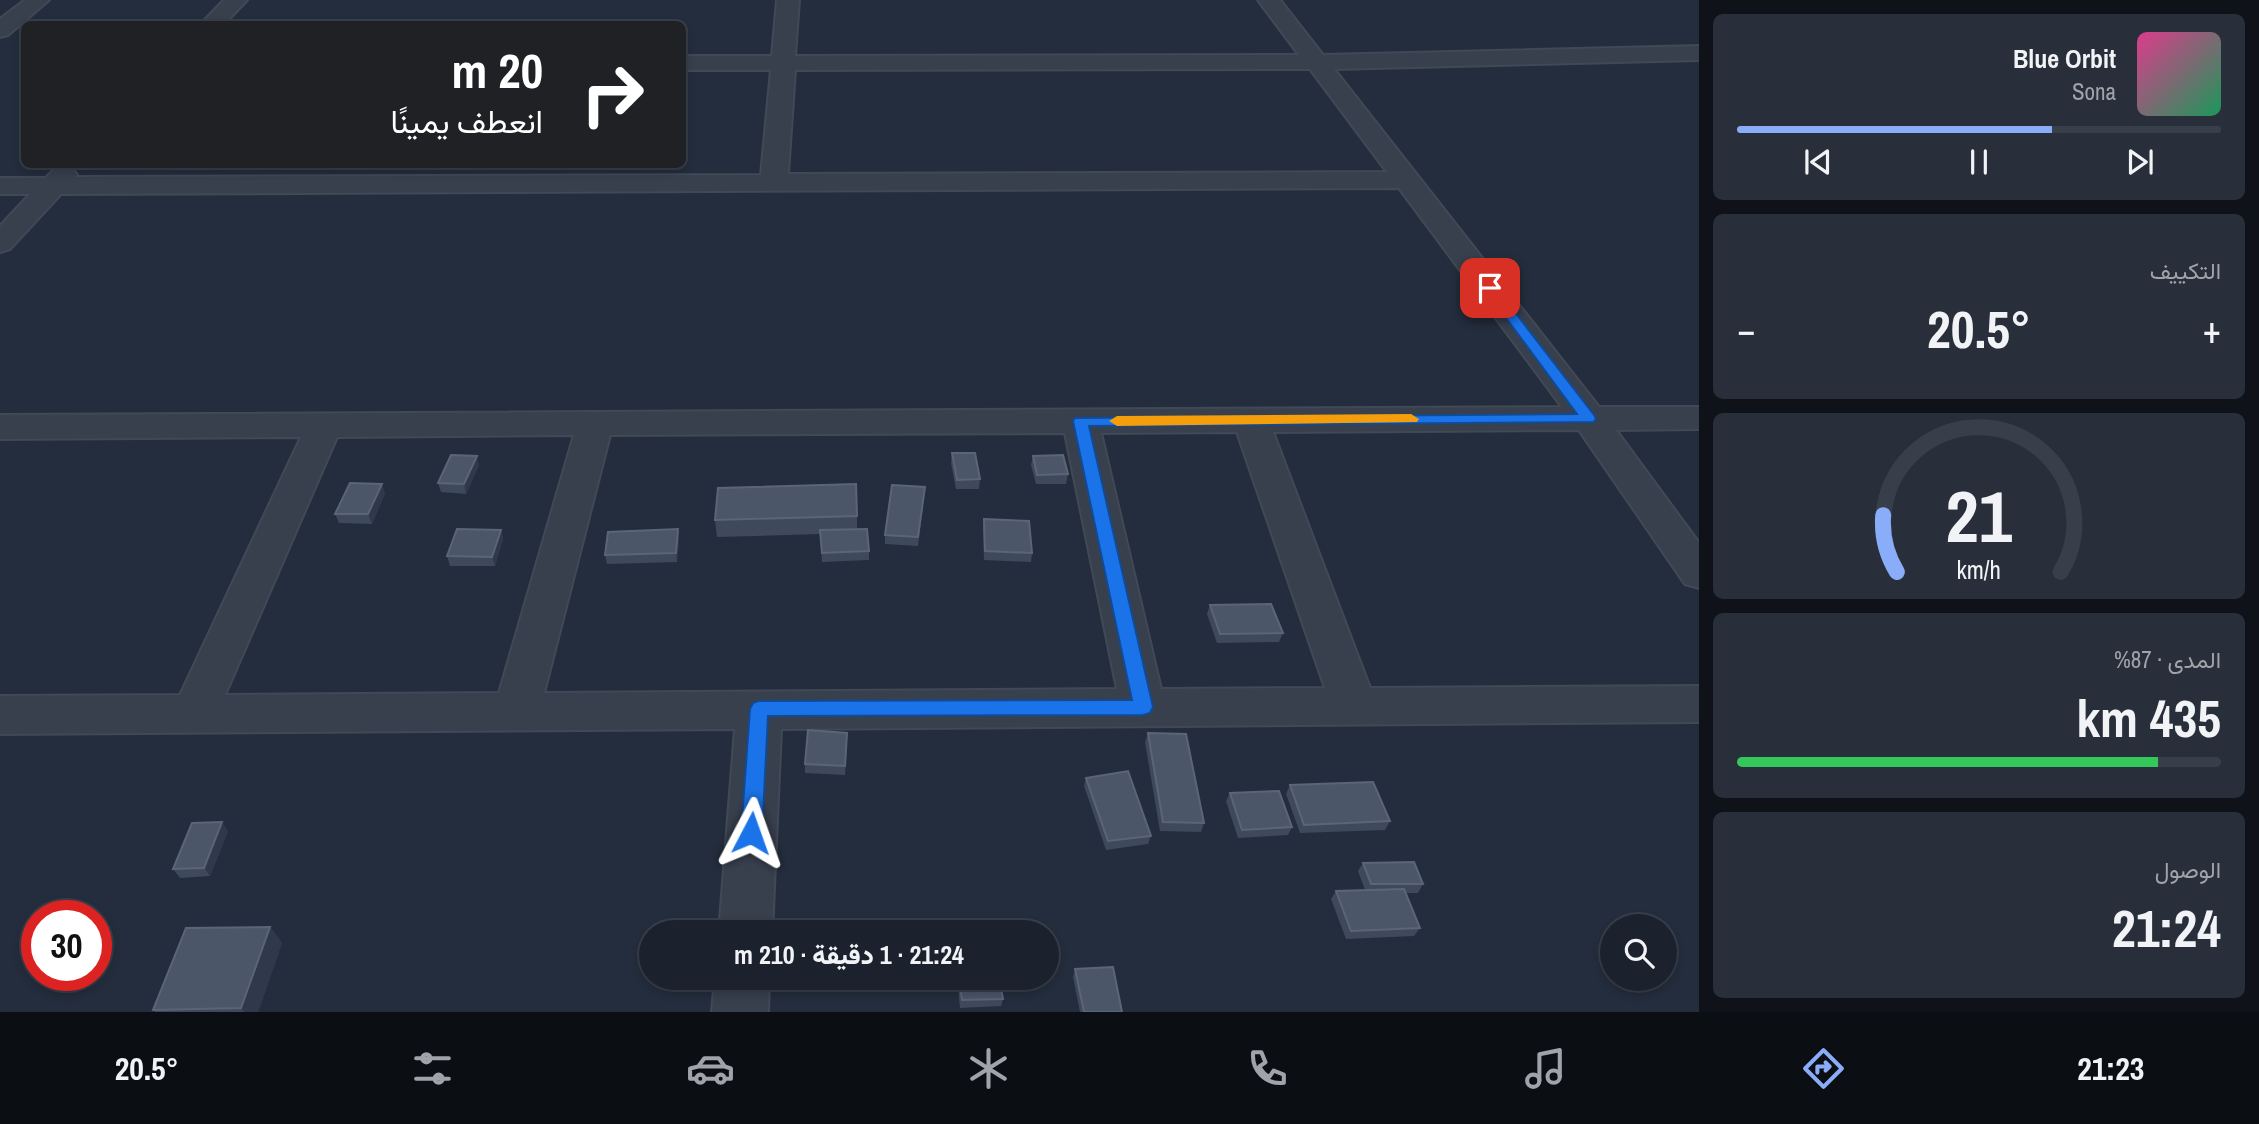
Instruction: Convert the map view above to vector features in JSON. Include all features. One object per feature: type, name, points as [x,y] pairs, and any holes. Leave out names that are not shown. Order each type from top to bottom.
[{"type":"street","points":[[0,30],[38,0]]},
{"type":"street","points":[[215,21],[236,0]]},
{"type":"street","points":[[774,184],[788,0]]},
{"type":"street","points":[[1269,0],[1588,418],[1699,573]]},
{"type":"street","points":[[686,63],[1317,62],[1699,53]]},
{"type":"street","points":[[0,243],[69,168]]},
{"type":"street","points":[[0,186],[1408,180]]},
{"type":"street","points":[[0,427],[1699,418]]},
{"type":"street","points":[[1251,420],[1354,706]]},
{"type":"street","points":[[1080,421],[1143,707]]},
{"type":"street","points":[[517,710],[594,424]]},
{"type":"street","points":[[194,713],[324,425]]},
{"type":"street","points":[[0,715],[1699,704]]},
{"type":"street","points":[[746,920],[759,709]]},
{"type":"street","points":[[740,1012],[741,990]]},
{"type":"building","points":[[952,453],[975,453],[980,479],[957,480]]},
{"type":"building","points":[[451,455],[477,456],[464,484],[438,483]]},
{"type":"building","points":[[1063,455],[1068,474],[1037,475],[1033,456]]},
{"type":"building","points":[[350,483],[382,484],[368,514],[335,514]]},
{"type":"building","points":[[856,484],[857,516],[715,520],[718,488]]},
{"type":"building","points":[[892,485],[925,487],[918,537],[885,535]]},
{"type":"building","points":[[984,519],[1029,521],[1032,553],[985,551]]},
{"type":"building","points":[[457,529],[501,530],[492,557],[447,556]]},
{"type":"building","points":[[678,529],[676,553],[605,555],[608,532]]},
{"type":"building","points":[[867,529],[869,551],[822,553],[820,530]]},
{"type":"building","points":[[1271,604],[1283,633],[1220,634],[1210,605]]},
{"type":"building","points":[[808,730],[847,733],[845,766],[805,764]]},
{"type":"building","points":[[1148,733],[1186,734],[1204,823],[1163,822]]},
{"type":"building","points":[[1128,771],[1151,836],[1108,841],[1086,778]]},
{"type":"building","points":[[1373,782],[1390,821],[1304,825],[1290,785]]},
{"type":"building","points":[[1279,791],[1292,827],[1242,830],[1230,793]]},
{"type":"building","points":[[222,822],[204,868],[173,869],[192,823]]},
{"type":"building","points":[[1414,862],[1423,884],[1371,884],[1363,863]]},
{"type":"building","points":[[1404,889],[1420,928],[1351,931],[1336,891]]},
{"type":"building","points":[[270,927],[241,1008],[153,1010],[186,928]]},
{"type":"building","points":[[1113,967],[1122,1012],[1084,1012],[1075,969]]},
{"type":"building","points":[[961,990],[1001,990],[1003,999],[962,1000]]},
{"type":"slow traffic","points":[[1117,421],[1411,419]]},
{"type":"route","points":[[751,833],[759,709],[1143,707],[1080,421],[1588,418],[1490,288]]}]
